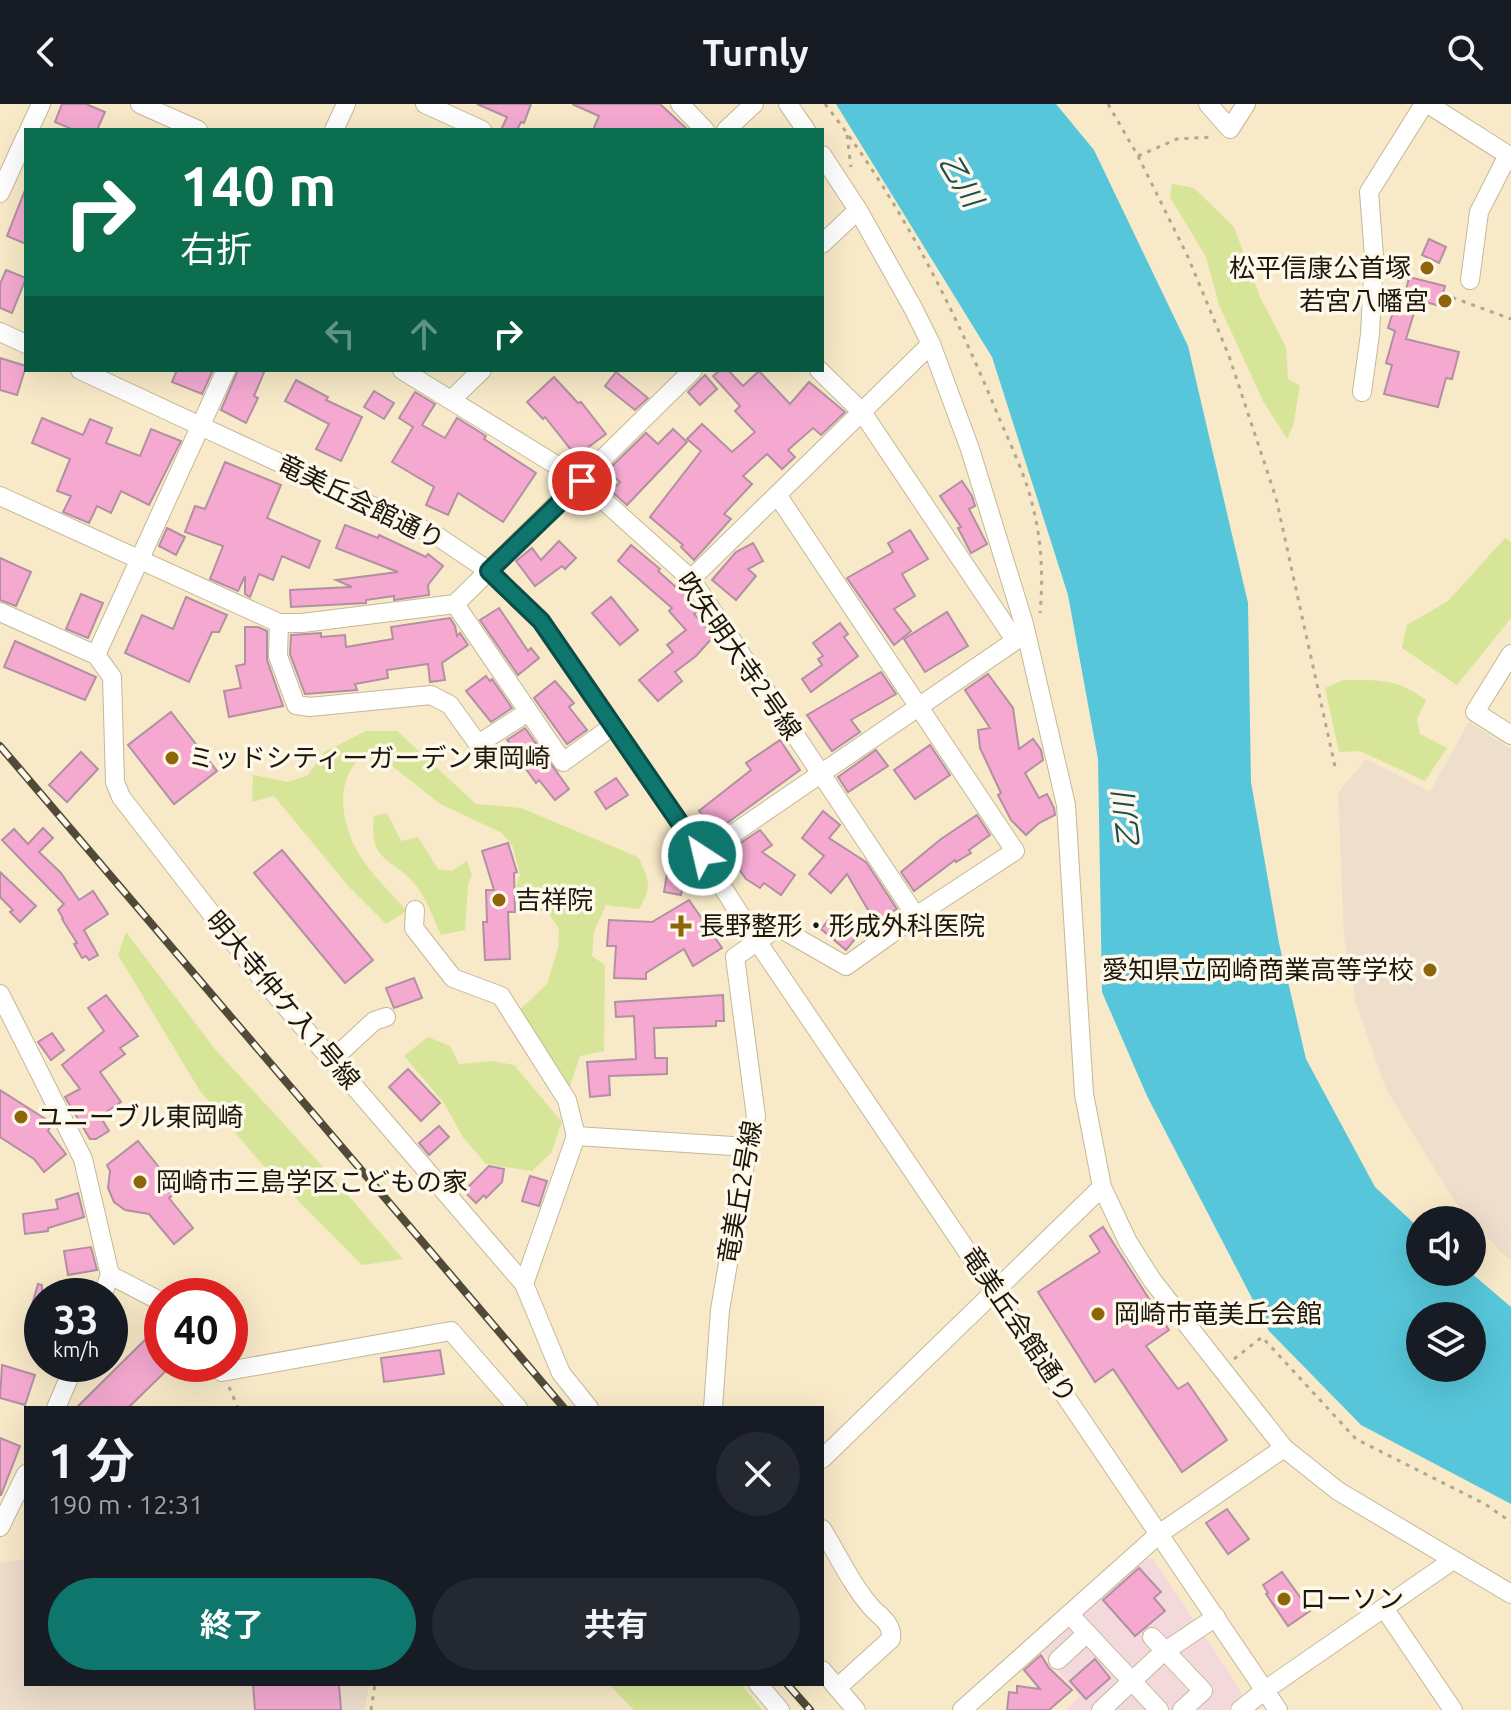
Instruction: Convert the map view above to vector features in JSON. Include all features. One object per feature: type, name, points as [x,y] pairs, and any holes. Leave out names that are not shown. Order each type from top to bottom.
[{"type":"street","points":[[30,128],[41,104]]},
{"type":"street","points":[[140,104],[194,128]]},
{"type":"street","points":[[335,128],[346,104]]},
{"type":"street","points":[[425,104],[478,128]]},
{"type":"street","points":[[680,104],[703,128]]},
{"type":"street","points":[[728,128],[754,104]]},
{"type":"street","points":[[788,104],[805,128]]},
{"type":"street","points":[[1208,104],[1230,129],[1246,104]]},
{"type":"street","points":[[1362,392],[1370,334],[1374,256],[1369,192],[1426,104],[1510,156],[1479,212],[1470,280]]},
{"type":"street","points":[[0,193],[11,176],[24,141]]},
{"type":"street","points":[[824,158],[858,210],[931,344],[991,513],[1020,637],[1052,741],[1069,828],[1084,1094],[1102,1187],[1128,1242],[1152,1280],[1284,1448],[1338,1491],[1511,1594]]},
{"type":"street","points":[[824,242],[858,210]]},
{"type":"street","points":[[0,332],[24,343]]},
{"type":"street","points":[[691,579],[931,344]]},
{"type":"street","name":"竜美丘会館通り","points":[[84,372],[437,536],[489,571],[541,621],[1278,1710]]},
{"type":"street","points":[[0,612],[96,655],[225,372]]},
{"type":"street","name":"吹矢明大寺2号線","points":[[405,372],[582,481],[691,579],[916,916]]},
{"type":"street","points":[[451,400],[480,372]]},
{"type":"street","points":[[0,496],[279,623],[302,623],[455,604],[691,372]]},
{"type":"street","points":[[821,372],[862,412],[1020,637]]},
{"type":"street","points":[[757,941],[778,927],[846,966],[1015,851],[778,496]]},
{"type":"street","points":[[455,604],[563,762],[613,726]]},
{"type":"street","points":[[279,623],[278,656],[296,705],[310,707],[431,695],[450,705],[478,744],[528,712]]},
{"type":"street","points":[[702,855],[1020,637]]},
{"type":"street","points":[[1511,654],[1475,712],[1511,735]]},
{"type":"street","name":"明大寺仲ケ入1号線","points":[[96,655],[112,677],[115,782],[121,797],[262,979],[524,1284],[561,1373],[587,1406]]},
{"type":"street","points":[[415,910],[414,928],[453,978],[501,996],[567,1100],[576,1136],[524,1284]]},
{"type":"street","name":"竜美丘2号線","points":[[713,1406],[720,1310],[756,1117],[735,957],[757,941]]},
{"type":"street","points":[[0,994],[83,1159],[109,1278]]},
{"type":"street","points":[[332,1060],[374,1021],[386,1017]]},
{"type":"street","points":[[576,1136],[748,1147]]},
{"type":"street","points":[[824,1457],[1102,1187]]},
{"type":"street","points":[[110,1275],[144,1293]]},
{"type":"street","points":[[248,1364],[451,1331],[516,1406]]},
{"type":"street","points":[[57,1406],[67,1382]]},
{"type":"street","points":[[962,1710],[1159,1534],[1284,1448]]},
{"type":"street","points":[[0,1527],[24,1478]]},
{"type":"street","points":[[824,1532],[866,1601],[891,1627],[892,1633],[891,1639],[837,1688]]},
{"type":"street","points":[[1240,1710],[1453,1560]]},
{"type":"street","points":[[1384,1608],[1453,1710]]},
{"type":"street","points":[[1069,1614],[1159,1710]]},
{"type":"street","points":[[1101,1710],[1166,1652],[1216,1617]]},
{"type":"street","points":[[1058,1660],[1087,1633]]},
{"type":"street","points":[[1152,1637],[1203,1691],[1182,1710]]},
{"type":"street","points":[[824,1672],[856,1710]]},
{"type":"street","points":[[760,1686],[780,1710]]},
{"type":"path","points":[[825,104],[887,195],[964,333],[1024,478],[1036,517],[1043,585],[1040,613]]},
{"type":"path","points":[[1108,104],[1138,156],[1188,257],[1229,356],[1276,498],[1336,771]]},
{"type":"path","points":[[1138,156],[1177,139],[1199,136],[1217,138]]},
{"type":"path","points":[[1443,294],[1511,319]]},
{"type":"path","points":[[1222,1369],[1262,1337],[1356,1439],[1485,1504],[1511,1522]]},
{"type":"path","points":[[226,1382],[237,1406]]},
{"type":"path","points":[[371,1710],[375,1686]]},
{"type":"shaded area","name":"愛知県立岡崎商業高等学校","points":[[1469,722],[1511,749],[1511,1260],[1486,1236],[1486,1206],[1459,1206],[1455,1202],[1386,1089],[1356,1003],[1344,937],[1338,793],[1366,759],[1430,792]]},
{"type":"shaded area","points":[[24,1558],[24,1686],[369,1686],[365,1710],[0,1710],[0,1563]]},
{"type":"shaded area","points":[[1143,1558],[1153,1559],[1241,1691],[1242,1698],[1228,1710],[1066,1710],[1080,1696],[1040,1650]]},
{"type":"green space","points":[[1172,184],[1194,188],[1234,227],[1260,297],[1286,347],[1288,379],[1300,386],[1293,426],[1287,439],[1263,401],[1219,305],[1206,257],[1170,197]]},
{"type":"green space","points":[[1505,538],[1511,542],[1511,618],[1457,685],[1402,648],[1407,625],[1448,601]]},
{"type":"green space","points":[[1343,680],[1396,684],[1426,700],[1417,719],[1420,734],[1447,748],[1425,781],[1360,751],[1339,752],[1325,688]]},
{"type":"green space","points":[[366,731],[397,731],[476,804],[521,808],[638,857],[648,884],[639,909],[606,905],[594,932],[592,956],[605,965],[604,1051],[580,1056],[568,1092],[513,1016],[547,984],[558,948],[559,929],[549,914],[518,902],[515,889],[520,875],[513,847],[502,833],[440,804],[382,758],[359,759],[345,783],[346,824],[357,851],[407,911],[386,924],[350,888],[274,796],[252,802],[253,775],[288,782],[308,775],[324,752]]},
{"type":"green space","points":[[387,813],[401,841],[418,837],[438,869],[452,871],[467,861],[472,875],[468,885],[465,930],[441,935],[418,888],[379,853],[373,832],[374,816]]},
{"type":"green space","points":[[126,932],[215,1049],[403,1259],[362,1265],[260,1162],[200,1091],[118,955]]},
{"type":"green space","points":[[428,1037],[450,1046],[459,1064],[492,1061],[514,1065],[562,1122],[551,1153],[532,1171],[486,1164],[463,1137],[444,1103],[404,1056]]},
{"type":"green space","points":[[611,1686],[743,1686],[762,1710],[634,1710]]},
{"type":"water","name":"乙川","points":[[836,104],[1056,104],[1094,150],[1188,346],[1248,603],[1251,782],[1279,943],[1306,1059],[1375,1187],[1406,1216],[1406,1286],[1486,1286],[1511,1307],[1511,1504],[1361,1425],[1269,1331],[1147,1096],[1102,992],[1098,759],[1068,595],[992,357]]},
{"type":"building","points":[[62,104],[86,104],[105,112],[98,128],[69,128],[55,122]]},
{"type":"building","points":[[477,104],[531,104],[524,123],[521,122],[518,128],[502,128],[507,117]]},
{"type":"building","points":[[572,104],[660,104],[686,128],[594,128],[599,116]]},
{"type":"building","points":[[24,193],[24,243],[7,236]]},
{"type":"building","points":[[1429,239],[1446,247],[1439,263],[1422,255]]},
{"type":"building","points":[[6,270],[24,277],[12,313],[0,308],[0,284]]},
{"type":"building","points":[[1409,277],[1445,286],[1440,306],[1418,300],[1406,339],[1459,352],[1452,379],[1446,378],[1438,407],[1384,394],[1392,365],[1386,363],[1395,331],[1388,328],[1396,302],[1403,304]]},
{"type":"building","points":[[0,358],[24,365],[17,395],[0,390]]},
{"type":"building","points":[[176,372],[212,372],[202,394],[172,382]]},
{"type":"building","points":[[237,372],[264,372],[254,396],[258,398],[246,423],[221,410]]},
{"type":"building","points":[[616,372],[648,398],[635,410],[605,386]]},
{"type":"building","points":[[718,372],[730,372],[743,386],[760,372],[790,404],[809,382],[845,412],[821,435],[813,428],[788,450],[795,457],[782,469],[767,454],[743,476],[752,484],[724,514],[731,519],[694,560],[681,547],[683,545],[650,517],[701,451],[687,439],[702,424],[732,452],[755,432],[735,411],[740,406],[713,376]]},
{"type":"building","points":[[705,375],[717,389],[700,405],[688,392]]},
{"type":"building","points":[[554,377],[578,403],[581,402],[606,434],[576,456],[545,417],[543,419],[527,402]]},
{"type":"building","points":[[296,380],[328,397],[326,400],[362,417],[341,461],[316,449],[329,424],[285,401]]},
{"type":"building","points":[[374,391],[394,403],[384,419],[364,407]]},
{"type":"building","points":[[415,392],[435,404],[422,425],[445,438],[457,418],[536,473],[503,522],[458,493],[448,515],[426,505],[434,487],[392,462],[413,427],[399,418]]},
{"type":"building","points":[[42,418],[83,435],[90,419],[112,428],[106,443],[140,456],[151,429],[181,441],[149,505],[121,491],[111,513],[97,506],[89,523],[63,512],[71,496],[57,491],[70,459],[32,443]]},
{"type":"building","points":[[673,429],[687,442],[627,505],[611,491],[620,482],[607,471],[646,433],[658,444]]},
{"type":"building","points":[[225,462],[281,485],[267,518],[320,541],[309,568],[282,556],[273,580],[259,574],[250,597],[245,594],[245,576],[238,591],[210,579],[223,546],[185,532],[195,506],[205,509]]},
{"type":"building","points":[[962,481],[975,506],[969,509],[987,544],[971,553],[958,528],[961,527],[940,496]]},
{"type":"building","points":[[345,525],[378,538],[379,535],[426,557],[428,554],[443,566],[428,585],[429,595],[394,600],[394,596],[366,600],[366,603],[291,607],[290,590],[352,587],[336,580],[398,572],[336,548]]},
{"type":"building","points":[[167,528],[185,537],[176,555],[159,546]]},
{"type":"building","points":[[910,530],[928,559],[902,574],[915,596],[894,609],[911,631],[894,645],[847,578],[893,552],[888,543]]},
{"type":"building","points":[[559,541],[576,558],[565,569],[562,566],[535,586],[516,561],[532,548],[541,560]]},
{"type":"building","points":[[753,543],[763,561],[748,569],[756,576],[736,600],[712,580],[736,552]]},
{"type":"building","points":[[631,545],[688,598],[698,611],[694,614],[714,636],[696,656],[675,672],[682,681],[658,701],[639,680],[673,652],[667,645],[686,630],[669,611],[672,608],[618,561]]},
{"type":"building","points":[[0,558],[31,572],[16,606],[0,600]]},
{"type":"building","points":[[81,594],[103,603],[88,638],[66,629]]},
{"type":"building","points":[[186,597],[227,615],[219,632],[212,632],[189,682],[125,653],[142,615],[173,629]]},
{"type":"building","points":[[611,597],[638,630],[620,645],[592,613]]},
{"type":"building","points":[[499,608],[528,651],[531,648],[539,658],[518,675],[480,620]]},
{"type":"building","points":[[947,612],[968,646],[925,672],[904,639]]},
{"type":"building","points":[[450,618],[457,636],[460,633],[468,645],[442,663],[445,680],[430,682],[428,664],[387,670],[388,678],[355,684],[357,690],[305,694],[290,654],[291,635],[345,635],[346,647],[393,639],[391,627]]},
{"type":"building","points":[[840,623],[848,634],[844,637],[858,656],[811,692],[802,679],[822,665],[818,659],[823,656],[813,643]]},
{"type":"building","points":[[245,627],[267,631],[267,660],[283,706],[229,717],[224,691],[241,688],[236,666],[245,664]]},
{"type":"building","points":[[15,641],[96,677],[85,700],[4,667]]},
{"type":"building","points":[[881,672],[896,694],[851,720],[860,732],[832,751],[807,715]]},
{"type":"building","points":[[988,674],[1013,708],[1019,749],[1033,739],[1041,750],[1043,760],[1025,773],[1039,798],[1047,794],[1055,815],[1039,823],[1026,835],[1011,820],[998,795],[1001,793],[980,748],[978,730],[990,728],[965,690]]},
{"type":"building","points":[[486,676],[490,681],[492,679],[512,708],[491,722],[466,691]]},
{"type":"building","points":[[555,681],[574,703],[569,707],[587,730],[567,744],[534,698]]},
{"type":"building","name":"ミッドシティーガーデン東岡崎","points":[[171,712],[217,771],[174,804],[128,745]]},
{"type":"building","points":[[525,728],[569,789],[555,800],[539,780],[536,783],[526,769],[529,767],[507,740]]},
{"type":"building","points":[[780,740],[800,770],[716,831],[699,811],[751,770],[746,763]]},
{"type":"building","points":[[930,745],[950,775],[915,799],[894,770]]},
{"type":"building","points":[[876,750],[888,766],[848,792],[838,777]]},
{"type":"building","points":[[81,752],[98,769],[67,802],[49,785]]},
{"type":"building","points":[[616,778],[628,795],[606,809],[595,792]]},
{"type":"building","points":[[823,811],[840,825],[829,838],[866,862],[897,909],[875,922],[847,874],[831,893],[809,874],[824,856],[802,838]]},
{"type":"building","points":[[977,815],[990,835],[969,850],[971,853],[955,860],[914,891],[901,872]]},
{"type":"building","points":[[43,828],[53,838],[39,852],[61,873],[79,900],[93,891],[108,914],[84,930],[98,955],[89,960],[86,956],[82,958],[62,919],[58,910],[64,904],[2,840],[14,829],[28,844]]},
{"type":"building","points":[[760,830],[772,845],[762,852],[795,875],[781,895],[764,883],[760,888],[746,879],[727,852]]},
{"type":"building","points":[[508,843],[517,872],[514,873],[515,912],[508,912],[510,959],[485,960],[483,922],[487,922],[486,890],[494,890],[482,851]]},
{"type":"building","points":[[282,850],[373,960],[345,983],[254,873]]},
{"type":"building","points":[[668,868],[685,872],[681,895],[664,892]]},
{"type":"building","points":[[0,872],[36,906],[20,922],[0,897]]},
{"type":"building","points":[[689,900],[722,948],[693,966],[684,949],[646,973],[646,979],[614,978],[616,946],[607,946],[609,920],[652,922]]},
{"type":"building","points":[[834,913],[859,934],[846,950],[821,929]]},
{"type":"building","points":[[414,978],[422,998],[394,1008],[386,988]]},
{"type":"building","points":[[106,995],[138,1036],[120,1048],[125,1054],[100,1072],[121,1102],[100,1116],[109,1131],[90,1139],[65,1097],[80,1089],[62,1065],[104,1031],[88,1008]]},
{"type":"building","points":[[723,995],[724,1021],[716,1021],[716,1026],[654,1028],[655,1058],[667,1058],[667,1074],[609,1076],[610,1095],[590,1097],[587,1062],[636,1059],[634,1016],[616,1017],[615,1002]]},
{"type":"building","points":[[52,1033],[64,1050],[51,1060],[38,1042]]},
{"type":"building","points":[[408,1069],[440,1103],[421,1121],[389,1087]]},
{"type":"building","name":"ユニーブル東岡崎","points":[[0,1090],[52,1123],[48,1131],[66,1154],[44,1172],[34,1159],[0,1137]]},
{"type":"building","points":[[439,1126],[449,1137],[429,1155],[419,1143]]},
{"type":"building","name":"岡崎市三島学区こどもの家","points":[[138,1141],[178,1191],[169,1198],[193,1228],[174,1244],[149,1214],[125,1210],[114,1202],[108,1188],[110,1171],[107,1165]]},
{"type":"building","points":[[489,1166],[504,1169],[502,1182],[476,1203],[464,1191]]},
{"type":"building","points":[[530,1176],[547,1181],[539,1206],[522,1201]]},
{"type":"building","points":[[78,1193],[84,1217],[48,1228],[48,1231],[25,1234],[23,1214],[58,1209],[56,1200]]},
{"type":"building","points":[[1103,1227],[1169,1330],[1146,1346],[1178,1389],[1188,1383],[1227,1440],[1182,1472],[1113,1369],[1095,1382],[1038,1292],[1100,1252],[1090,1236]]},
{"type":"building","points":[[91,1247],[97,1270],[68,1275],[64,1251]]},
{"type":"building","points":[[144,1341],[144,1382],[155,1382],[130,1406],[78,1406],[102,1382],[128,1382],[128,1357]]},
{"type":"building","points":[[440,1350],[444,1374],[384,1382],[381,1358]]},
{"type":"building","points":[[2,1365],[24,1372],[24,1382],[33,1382],[25,1405],[0,1398]]},
{"type":"building","points":[[0,1438],[20,1446],[1,1495],[0,1495]]},
{"type":"building","points":[[1227,1509],[1249,1539],[1228,1554],[1206,1523]]},
{"type":"building","points":[[1139,1568],[1161,1592],[1154,1598],[1165,1611],[1135,1636],[1103,1600]]},
{"type":"building","points":[[1282,1572],[1310,1611],[1288,1626],[1263,1585]]},
{"type":"building","points":[[1041,1655],[1049,1668],[1072,1690],[1049,1710],[1007,1710],[1009,1692],[1017,1693],[1017,1686],[1040,1689],[1024,1670]]},
{"type":"building","points":[[1095,1659],[1110,1678],[1086,1699],[1070,1681]]},
{"type":"building","points":[[253,1686],[339,1686],[341,1710],[255,1710]]},
{"type":"railway","points":[[0,746],[562,1406]]},
{"type":"railway","points":[[789,1686],[810,1710]]},
{"type":"place","name":"松平信康公首塚","points":[[1427,268]]},
{"type":"place","name":"若宮八幡宮","points":[[1445,301]]},
{"type":"place","name":"ミッドシティーガーデン東岡崎","points":[[172,758]]},
{"type":"place","name":"吉祥院","points":[[499,900]]},
{"type":"place","name":"長野整形・形成外科医院","points":[[681,926]]},
{"type":"place","name":"愛知県立岡崎商業高等学校","points":[[1430,970]]},
{"type":"place","name":"ユニーブル東岡崎","points":[[21,1117]]},
{"type":"place","name":"岡崎市三島学区こどもの家","points":[[140,1182]]},
{"type":"place","name":"岡崎市竜美丘会館","points":[[1098,1314]]},
{"type":"place","name":"ローソン","points":[[1284,1599]]},
{"type":"route","points":[[582,481],[489,571],[541,621],[702,855]]}]
